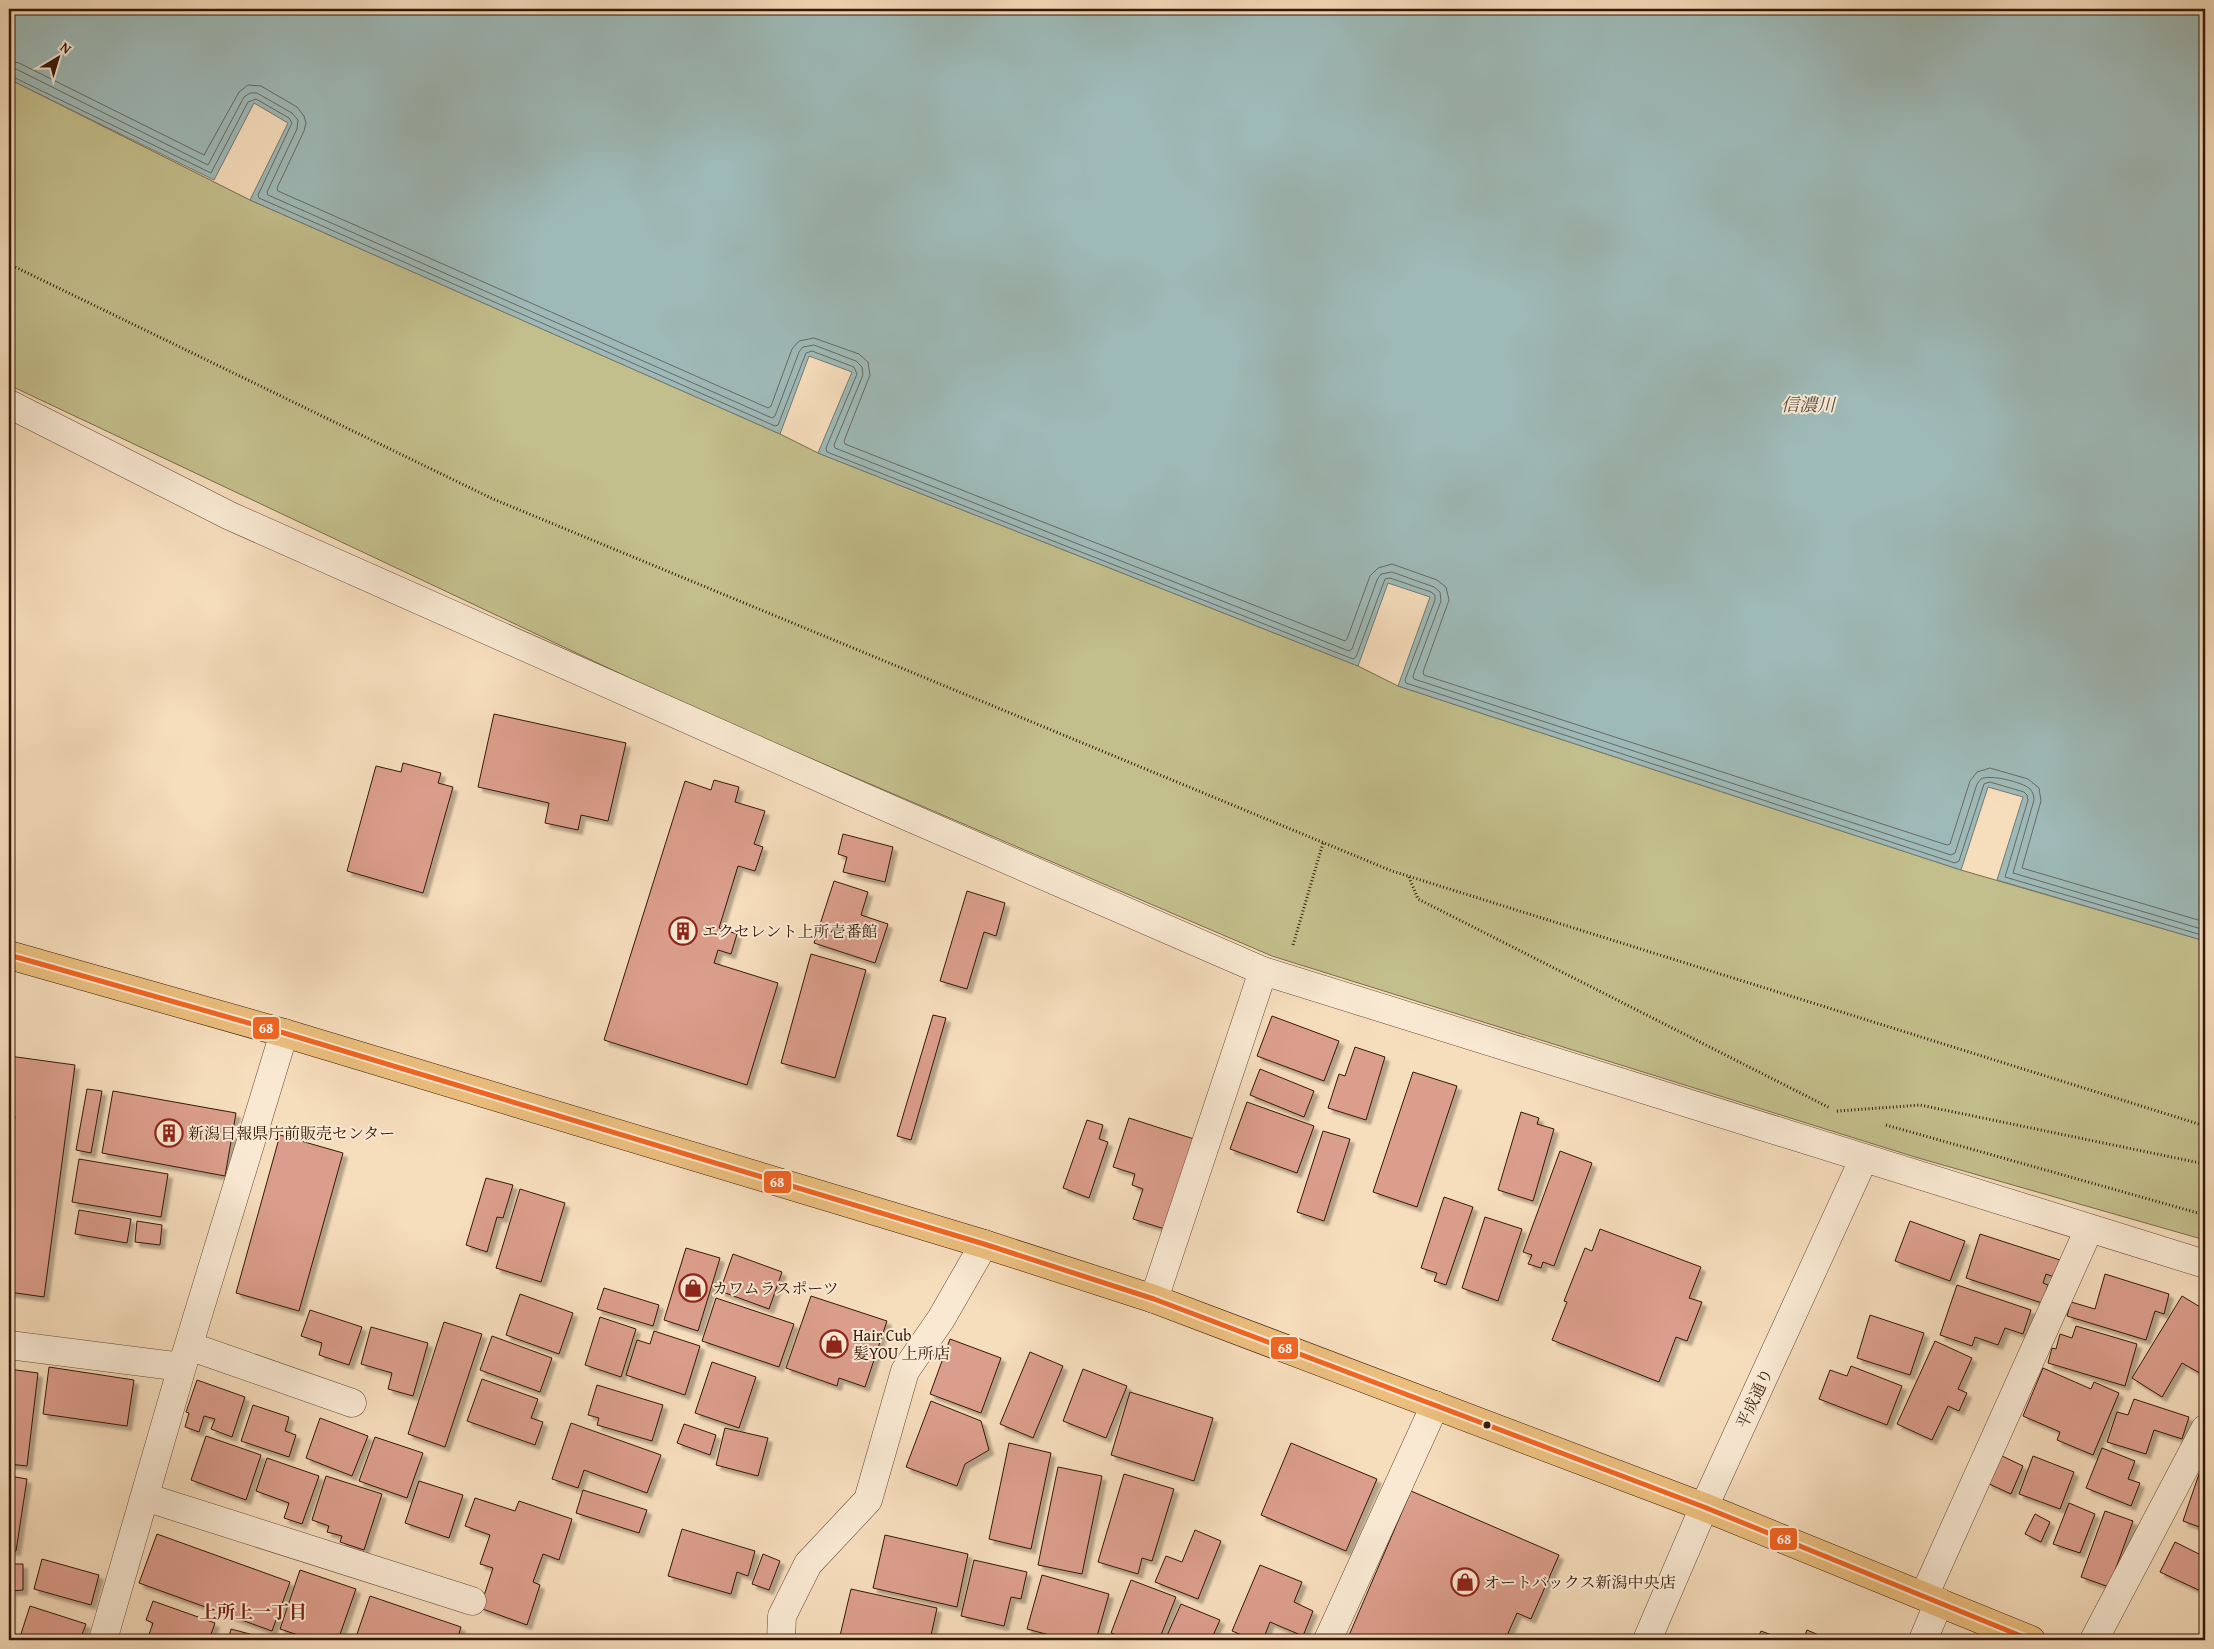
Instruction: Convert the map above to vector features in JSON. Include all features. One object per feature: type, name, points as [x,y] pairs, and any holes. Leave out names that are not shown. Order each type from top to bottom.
[{"type":"main road","points":[[9,954],[284,1033],[984,1244],[1154,1299],[1704,1507],[2031,1640]]},
{"type":"street","points":[[9,404],[239,520],[856,794],[1274,974],[2205,1264]]},
{"type":"street","points":[[1154,1299],[1274,974]]},
{"type":"street","points":[[103,1640],[185,1357],[284,1033]]},
{"type":"street","name":"平成通り","points":[[1646,1640],[1704,1507],[1864,1158]]},
{"type":"street","points":[[1924,1640],[1932,1599],[2089,1229]]},
{"type":"street","points":[[780,1640],[782,1616],[808,1564],[868,1500],[905,1371],[941,1319],[984,1244]]},
{"type":"street","points":[[9,1346],[185,1357],[352,1403]]},
{"type":"street","points":[[1328,1640],[1435,1405]]},
{"type":"street","points":[[2094,1640],[2205,1429]]},
{"type":"street","points":[[145,1497],[472,1601]]},
{"type":"path","points":[[9,264],[493,499],[1392,871],[2205,1126]]},
{"type":"path","points":[[1274,974],[1323,843]]},
{"type":"path","points":[[1409,876],[1418,899],[1836,1111],[1855,1117]]},
{"type":"path","points":[[1836,1111],[1920,1105],[2205,1164]]},
{"type":"path","points":[[1883,1125],[2205,1215]]},
{"type":"shaded area","points":[[9,79],[250,200],[780,434],[818,453],[1358,666],[1398,686],[1961,870],[2205,941],[2205,1240],[1915,1157],[1272,956],[695,709],[9,385]]},
{"type":"water","name":"信濃川","points":[[9,9],[2205,9],[2205,941],[1997,880],[2023,797],[1988,787],[1961,870],[1398,686],[1430,597],[1388,583],[1358,666],[818,453],[852,372],[809,356],[780,434],[250,200],[288,123],[254,103],[214,180],[9,79]]},
{"type":"building","points":[[494,714],[626,743],[608,821],[581,815],[578,830],[545,823],[549,803],[478,787]]},
{"type":"building","points":[[403,763],[441,773],[438,783],[453,787],[423,893],[347,871],[376,766],[401,772]]},
{"type":"building","name":"エクセレント上所壱番館","points":[[714,780],[739,787],[735,802],[765,811],[754,844],[763,847],[755,871],[738,866],[719,928],[737,934],[731,954],[718,950],[714,963],[778,983],[747,1085],[604,1040],[685,781],[711,790]]},
{"type":"building","points":[[843,834],[893,847],[885,882],[843,872],[847,857],[838,854]]},
{"type":"building","points":[[834,881],[868,892],[861,915],[888,924],[875,963],[814,943]]},
{"type":"building","points":[[967,891],[1005,903],[996,936],[984,932],[967,989],[940,981]]},
{"type":"building","points":[[811,954],[866,970],[835,1078],[781,1063]]},
{"type":"building","points":[[933,1015],[946,1018],[911,1140],[897,1136]]},
{"type":"building","points":[[1272,1016],[1339,1041],[1324,1081],[1257,1056]]},
{"type":"building","points":[[1355,1047],[1385,1057],[1366,1120],[1328,1108],[1339,1074],[1345,1076]]},
{"type":"building","points":[[9,1056],[75,1065],[44,1297],[9,1292],[9,1160],[15,1116],[9,1116]]},
{"type":"building","points":[[1260,1069],[1314,1091],[1304,1117],[1250,1095]]},
{"type":"building","points":[[1413,1072],[1457,1086],[1417,1207],[1373,1192]]},
{"type":"building","points":[[87,1089],[102,1091],[91,1153],[76,1150]]},
{"type":"building","name":"新潟日報県庁前販売センター","points":[[113,1091],[236,1113],[225,1176],[102,1153]]},
{"type":"building","points":[[1247,1102],[1314,1126],[1297,1173],[1230,1149]]},
{"type":"building","points":[[1521,1112],[1539,1118],[1537,1124],[1554,1129],[1533,1201],[1498,1190]]},
{"type":"building","points":[[1129,1118],[1197,1140],[1168,1230],[1133,1219],[1143,1189],[1132,1185],[1135,1174],[1113,1167]]},
{"type":"building","points":[[1087,1120],[1103,1125],[1099,1139],[1108,1142],[1089,1198],[1063,1188]]},
{"type":"building","points":[[1323,1131],[1350,1139],[1324,1221],[1297,1212]]},
{"type":"building","points":[[280,1135],[343,1153],[299,1311],[236,1293]]},
{"type":"building","points":[[1560,1151],[1592,1163],[1554,1266],[1543,1262],[1541,1268],[1528,1264],[1532,1255],[1523,1252]]},
{"type":"building","points":[[79,1159],[168,1174],[161,1217],[72,1202]]},
{"type":"building","points":[[486,1178],[513,1185],[503,1218],[497,1217],[487,1252],[466,1245]]},
{"type":"building","points":[[520,1189],[565,1203],[541,1282],[496,1268]]},
{"type":"building","points":[[1444,1197],[1473,1207],[1446,1285],[1434,1281],[1437,1273],[1421,1268]]},
{"type":"building","points":[[79,1210],[131,1219],[127,1243],[75,1234]]},
{"type":"building","points":[[1485,1217],[1522,1229],[1498,1301],[1462,1288]]},
{"type":"building","points":[[137,1221],[162,1225],[160,1245],[135,1242]]},
{"type":"building","points":[[1910,1221],[1965,1241],[1950,1281],[1895,1261]]},
{"type":"building","points":[[1600,1229],[1701,1267],[1689,1298],[1702,1302],[1687,1341],[1676,1337],[1659,1382],[1552,1340],[1567,1302],[1564,1301],[1585,1248],[1592,1251]]},
{"type":"building","points":[[1980,1234],[2060,1260],[2054,1277],[2046,1274],[2043,1283],[2048,1285],[2042,1303],[1966,1278]]},
{"type":"building","points":[[686,1248],[720,1258],[698,1331],[664,1320]]},
{"type":"building","points":[[733,1254],[782,1272],[769,1309],[720,1291]]},
{"type":"building","points":[[2105,1274],[2169,1294],[2164,1314],[2155,1311],[2146,1340],[2067,1316],[2071,1302],[2095,1309]]},
{"type":"building","points":[[1957,1285],[2031,1310],[2023,1334],[2005,1328],[1998,1345],[1975,1337],[1972,1346],[1940,1335]]},
{"type":"building","points":[[604,1288],[659,1305],[653,1326],[597,1309]]},
{"type":"building","points":[[520,1294],[573,1313],[559,1354],[506,1335]]},
{"type":"building","points":[[811,1296],[887,1321],[865,1387],[839,1378],[837,1386],[786,1368]]},
{"type":"building","points":[[2182,1296],[2205,1310],[2205,1376],[2182,1363],[2162,1397],[2132,1378]]},
{"type":"building","points":[[716,1298],[794,1324],[779,1367],[702,1341]]},
{"type":"building","points":[[310,1310],[362,1327],[349,1365],[319,1355],[322,1343],[301,1336]]},
{"type":"building","points":[[1870,1315],[1924,1333],[1910,1375],[1857,1358]]},
{"type":"building","points":[[600,1317],[636,1329],[621,1377],[585,1365]]},
{"type":"building","points":[[444,1322],[482,1334],[445,1447],[408,1434]]},
{"type":"building","points":[[2076,1326],[2137,1344],[2125,1386],[2048,1363],[2052,1348],[2056,1349],[2060,1334],[2072,1338]]},
{"type":"building","points":[[371,1327],[428,1343],[413,1396],[388,1389],[392,1373],[361,1364]]},
{"type":"building","points":[[654,1331],[700,1346],[685,1395],[626,1375],[637,1340],[650,1344]]},
{"type":"building","points":[[492,1336],[552,1358],[540,1392],[480,1370]]},
{"type":"building","points":[[950,1339],[1001,1358],[981,1413],[930,1394]]},
{"type":"building","points":[[1935,1341],[1972,1358],[1958,1389],[1967,1393],[1959,1411],[1948,1406],[1932,1440],[1897,1424]]},
{"type":"building","points":[[1030,1352],[1063,1366],[1033,1438],[1000,1424]]},
{"type":"building","points":[[712,1362],[756,1377],[739,1428],[695,1413]]},
{"type":"building","points":[[1851,1366],[1902,1386],[1887,1425],[1819,1399],[1830,1370],[1847,1376]]},
{"type":"building","points":[[49,1367],[134,1380],[127,1426],[43,1414]]},
{"type":"building","points":[[2043,1368],[2091,1389],[2094,1382],[2119,1393],[2093,1455],[2057,1440],[2060,1432],[2023,1416]]},
{"type":"building","points":[[9,1369],[38,1373],[27,1466],[9,1464]]},
{"type":"building","points":[[1083,1369],[1127,1386],[1106,1438],[1063,1421]]},
{"type":"building","points":[[482,1379],[538,1399],[531,1418],[543,1422],[535,1445],[467,1421]]},
{"type":"building","points":[[197,1380],[245,1397],[232,1437],[211,1429],[215,1419],[204,1416],[199,1432],[185,1427],[189,1413],[186,1412]]},
{"type":"building","points":[[597,1385],[663,1405],[652,1441],[597,1425],[599,1418],[588,1415]]},
{"type":"building","points":[[1130,1392],[1213,1418],[1194,1481],[1111,1455]]},
{"type":"building","points":[[2134,1399],[2189,1417],[2182,1439],[2154,1430],[2146,1454],[2107,1442],[2117,1412],[2128,1415]]},
{"type":"building","points":[[931,1401],[981,1421],[989,1450],[965,1464],[957,1486],[906,1467]]},
{"type":"building","points":[[253,1405],[289,1417],[285,1431],[296,1435],[289,1457],[241,1441]]},
{"type":"building","points":[[320,1418],[368,1436],[352,1476],[306,1458]]},
{"type":"building","points":[[571,1423],[661,1455],[647,1493],[584,1470],[578,1488],[552,1479]]},
{"type":"building","points":[[684,1424],[716,1435],[710,1455],[677,1443]]},
{"type":"building","points":[[725,1428],[768,1438],[758,1476],[716,1465]]},
{"type":"building","points":[[206,1436],[261,1455],[246,1500],[191,1480]]},
{"type":"building","points":[[375,1437],[423,1453],[407,1498],[359,1481]]},
{"type":"building","points":[[1009,1443],[1051,1453],[1031,1549],[989,1539]]},
{"type":"building","points":[[1291,1443],[1377,1479],[1346,1551],[1261,1515]]},
{"type":"building","points":[[2102,1448],[2135,1461],[2128,1479],[2140,1483],[2131,1506],[2086,1488]]},
{"type":"building","points":[[2000,1455],[2023,1466],[2011,1494],[1987,1483]]},
{"type":"building","points":[[2033,1456],[2074,1472],[2060,1509],[2019,1494]]},
{"type":"building","points":[[267,1458],[319,1476],[302,1524],[284,1518],[289,1503],[256,1491]]},
{"type":"building","points":[[1058,1467],[1102,1476],[1082,1574],[1038,1565]]},
{"type":"building","points":[[1124,1474],[1174,1489],[1152,1561],[1142,1558],[1138,1574],[1098,1562]]},
{"type":"building","points":[[2199,1474],[2205,1476],[2205,1529],[2183,1521]]},
{"type":"building","points":[[9,1476],[27,1479],[16,1551],[9,1550]]},
{"type":"building","points":[[326,1476],[382,1494],[364,1550],[340,1542],[342,1536],[327,1532],[329,1526],[312,1520]]},
{"type":"building","points":[[419,1481],[463,1495],[449,1538],[405,1523]]},
{"type":"building","points":[[583,1490],[647,1510],[639,1533],[576,1513]]},
{"type":"building","points":[[1411,1491],[1559,1555],[1531,1619],[1517,1613],[1505,1640],[1496,1640],[1484,1635],[1482,1640],[1347,1640]]},
{"type":"building","points":[[475,1498],[515,1511],[519,1501],[572,1519],[559,1560],[543,1554],[533,1582],[540,1585],[527,1625],[480,1608],[493,1568],[480,1564],[490,1535],[465,1526]]},
{"type":"building","points":[[2069,1503],[2095,1514],[2080,1553],[2053,1544]]},
{"type":"building","points":[[2105,1511],[2133,1521],[2109,1587],[2081,1577]]},
{"type":"building","points":[[2035,1514],[2050,1522],[2041,1542],[2025,1534]]},
{"type":"building","points":[[682,1529],[755,1551],[748,1576],[737,1572],[731,1594],[668,1576]]},
{"type":"building","points":[[1195,1530],[1221,1541],[1198,1599],[1155,1582],[1166,1556],[1182,1562]]},
{"type":"building","points":[[157,1534],[290,1582],[272,1631],[139,1583]]},
{"type":"building","points":[[885,1535],[968,1554],[957,1607],[873,1588]]},
{"type":"building","points":[[2175,1542],[2205,1557],[2205,1593],[2160,1572]]},
{"type":"building","points":[[763,1554],[780,1561],[769,1590],[752,1584]]},
{"type":"building","points":[[42,1559],[99,1575],[91,1605],[34,1589]]},
{"type":"building","points":[[974,1560],[1027,1572],[1021,1599],[1011,1597],[1004,1626],[961,1616]]},
{"type":"building","points":[[9,1564],[23,1564],[23,1590],[11,1591],[10,1640]]},
{"type":"building","points":[[1260,1565],[1302,1582],[1294,1602],[1313,1611],[1303,1636],[1270,1622],[1263,1640],[1254,1640],[1232,1631]]},
{"type":"building","points":[[300,1570],[356,1589],[338,1640],[313,1640],[280,1629]]},
{"type":"building","points":[[1042,1575],[1109,1594],[1096,1640],[1068,1640],[1027,1629]]},
{"type":"building","points":[[1131,1580],[1176,1597],[1159,1640],[1129,1640],[1111,1633]]},
{"type":"building","points":[[851,1589],[937,1608],[930,1640],[839,1640]]},
{"type":"building","points":[[370,1596],[461,1627],[457,1640],[355,1640]]},
{"type":"building","points":[[153,1601],[215,1623],[209,1640],[147,1640],[153,1623],[146,1620]]},
{"type":"building","points":[[1181,1604],[1220,1620],[1211,1640],[1165,1640]]},
{"type":"building","points":[[30,1606],[86,1624],[80,1640],[19,1640]]},
{"type":"building","points":[[231,1629],[272,1640],[228,1640]]},
{"type":"building","points":[[1807,1630],[1830,1640],[1803,1640]]},
{"type":"building","points":[[1761,1631],[1785,1640],[1757,1640]]},
{"type":"transit line","name":"68","points":[[9,955],[284,1033],[984,1244],[1154,1299],[1704,1507],[2031,1640]]},
{"type":"place","name":"エクセレント上所壱番館","points":[[683,931]]},
{"type":"place","name":"新潟日報県庁前販売センター","points":[[169,1133]]},
{"type":"place","name":"カワムラスポーツ","points":[[693,1288]]},
{"type":"place","name":"Hair Cub 髪YOU 上所店","points":[[834,1344]]},
{"type":"place","name":"オートバックス新潟中央店","points":[[1465,1582]]},
{"type":"district","name":"上所上一丁目","points":[[253,1611]]}]
